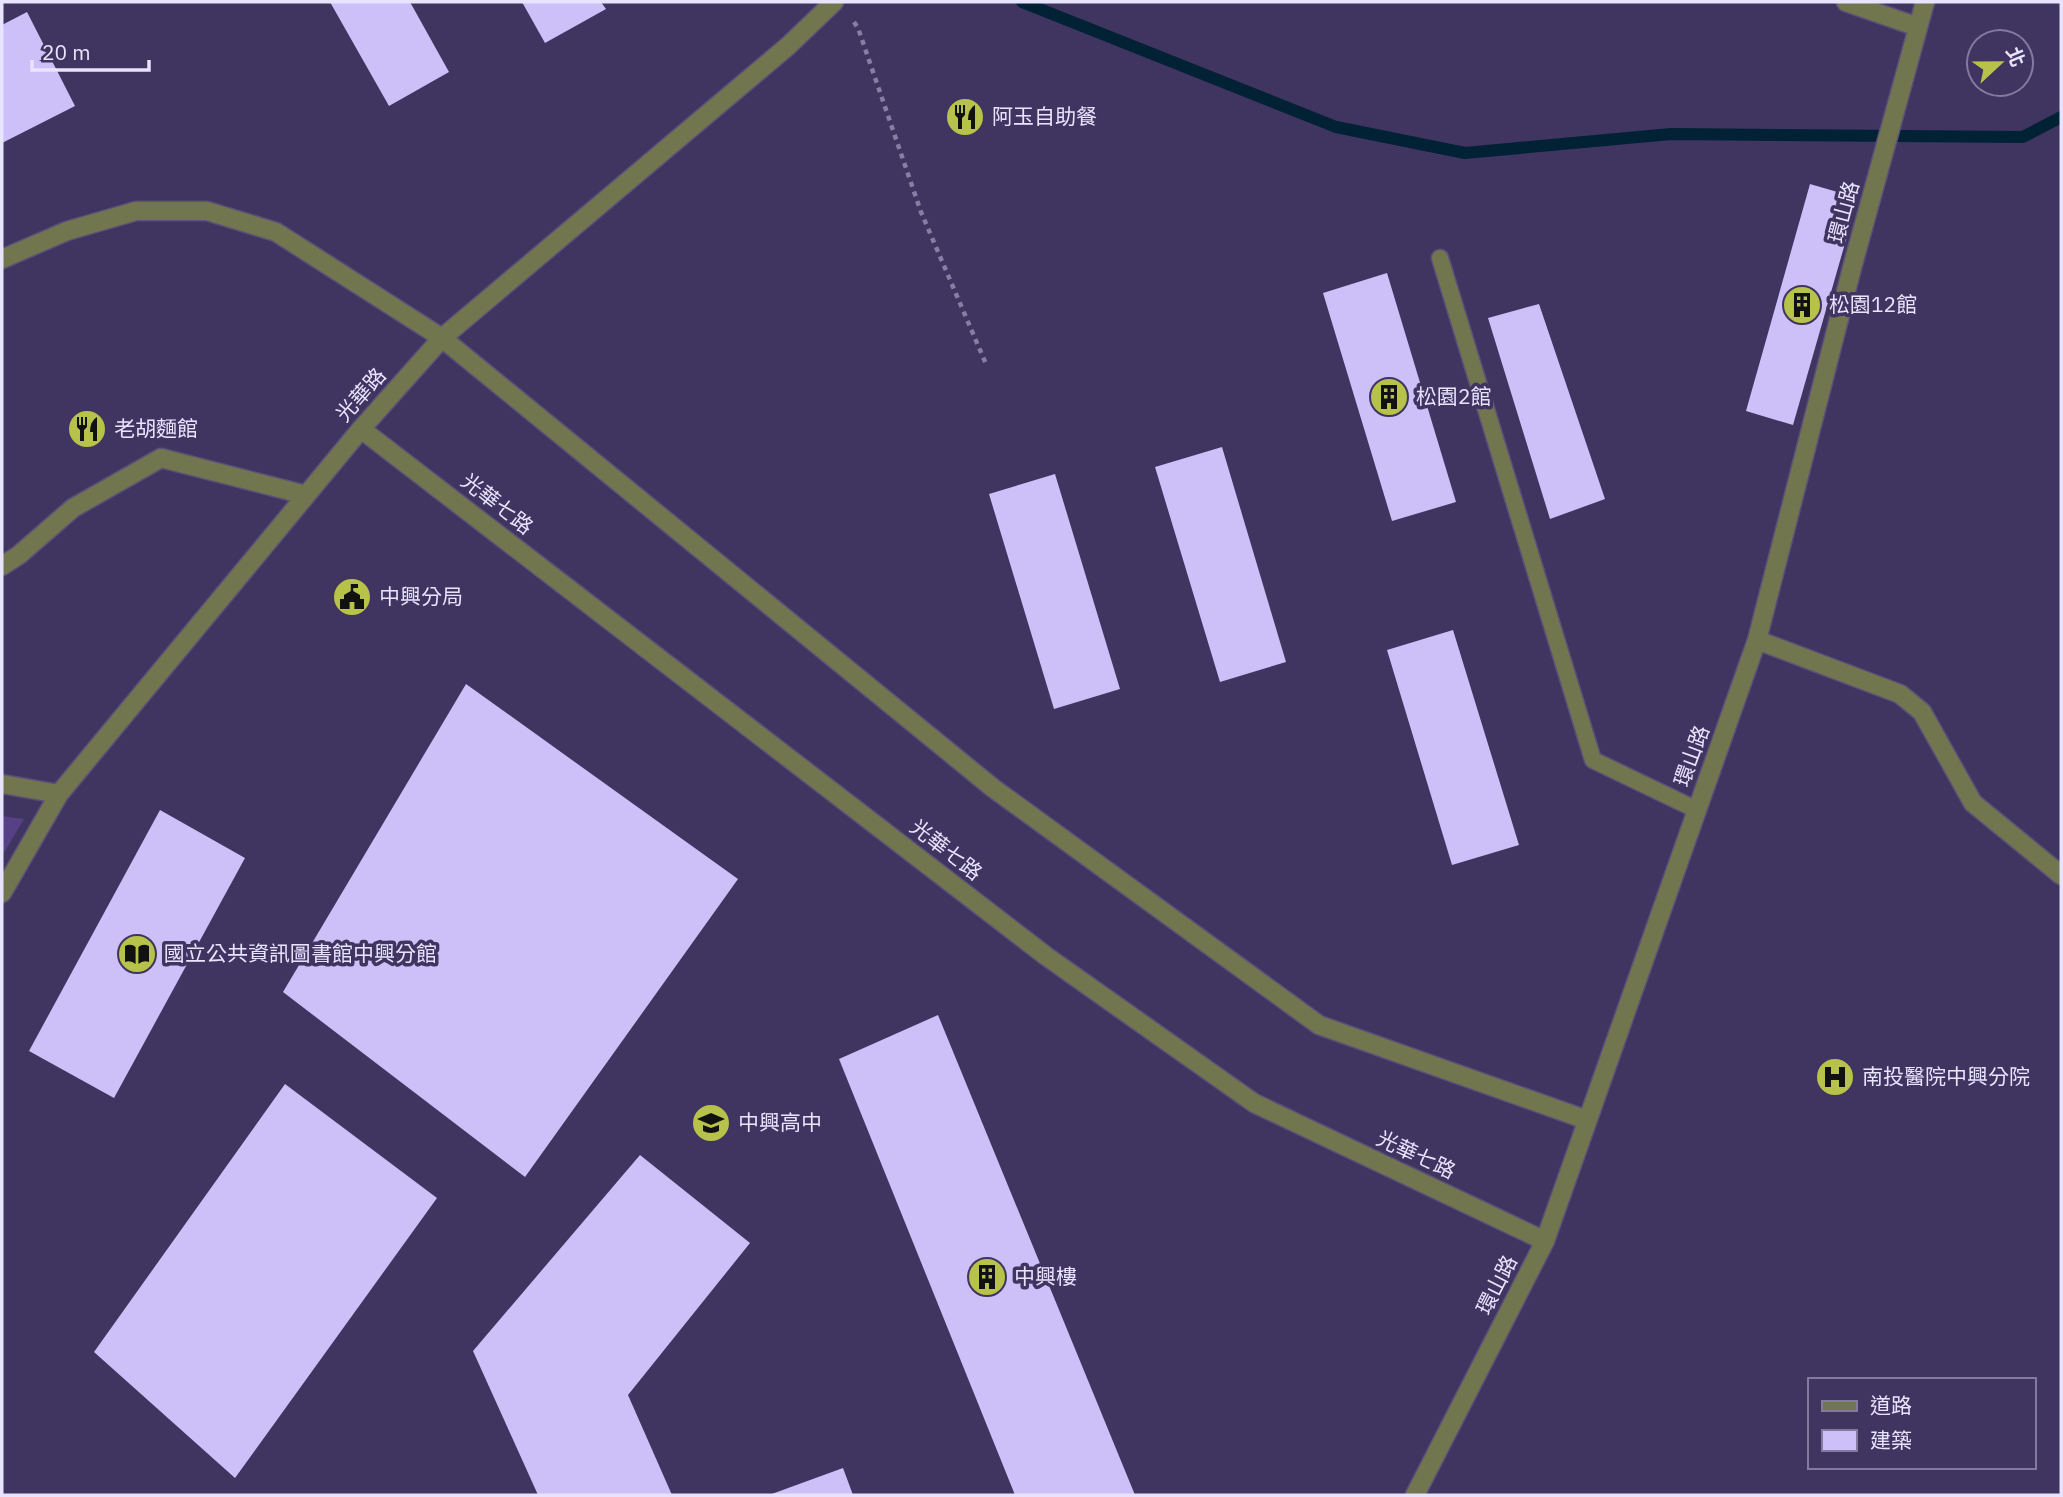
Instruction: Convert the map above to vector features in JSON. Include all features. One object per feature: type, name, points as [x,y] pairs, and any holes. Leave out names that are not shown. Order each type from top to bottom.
[{"type":"street","name":"光華路","points":[[2,893],[60,794],[361,429],[442,338],[788,46],[834,2]]},
{"type":"street","points":[[1846,2],[1918,27]]},
{"type":"street","name":"環山路","points":[[1415,1495],[1545,1241],[1758,640],[1849,281],[1925,2]]},
{"type":"street","points":[[2,259],[67,231],[136,211],[207,211],[276,232],[442,338],[993,788],[1319,1025],[1587,1120]]},
{"type":"street","name":"光華七路","points":[[361,429],[1046,956],[1254,1103],[1545,1241]]},
{"type":"street","points":[[2,566],[19,555],[73,508],[161,458],[306,495]]},
{"type":"street","points":[[1758,640],[1900,694],[1922,712],[1973,803],[2061,875]]},
{"type":"street","points":[[2,784],[60,794]]},
{"type":"lane","points":[[1440,258],[1593,760],[1698,810]]},
{"type":"path","points":[[852,19],[858,28],[921,212],[986,364]]},
{"type":"shaded area","points":[[2,816],[24,819],[2,856]]},
{"type":"building","points":[[330,2],[410,2],[449,72],[389,106]]},
{"type":"building","points":[[522,2],[601,2],[606,9],[545,43]]},
{"type":"building","points":[[27,12],[75,106],[2,143],[2,25]]},
{"type":"building","name":"松園12館","points":[[1810,184],[1858,198],[1793,425],[1746,411]]},
{"type":"building","name":"松園2館","points":[[1387,273],[1456,502],[1392,521],[1323,293]]},
{"type":"building","points":[[1539,304],[1605,499],[1550,519],[1488,318]]},
{"type":"building","points":[[1222,447],[1286,662],[1220,682],[1155,467]]},
{"type":"building","points":[[1055,474],[1120,689],[1054,709],[989,494]]},
{"type":"building","points":[[1453,630],[1519,845],[1452,865],[1387,650]]},
{"type":"building","points":[[466,684],[738,879],[525,1177],[283,992]]},
{"type":"building","name":"國立公共資訊圖書館中興分館","points":[[160,810],[245,858],[114,1098],[29,1051]]},
{"type":"building","name":"中興樓","points":[[938,1015],[1135,1495],[1015,1495],[839,1059]]},
{"type":"building","points":[[285,1084],[437,1198],[235,1478],[94,1352]]},
{"type":"building","points":[[640,1155],[750,1243],[628,1395],[672,1495],[538,1495],[473,1351]]},
{"type":"building","points":[[843,1468],[853,1495],[769,1495]]},
{"type":"waterway","points":[[1022,2],[1336,127],[1465,153],[1671,134],[2023,137],[2061,117]]},
{"type":"place","name":"阿玉自助餐","points":[[965,117]]},
{"type":"place","name":"松園12館","points":[[1802,305]]},
{"type":"place","name":"松園2館","points":[[1389,397]]},
{"type":"place","name":"老胡麵館","points":[[87,429]]},
{"type":"place","name":"中興分局","points":[[352,597]]},
{"type":"place","name":"國立公共資訊圖書館中興分館","points":[[137,954]]},
{"type":"place","name":"南投醫院中興分院","points":[[1835,1077]]},
{"type":"place","name":"中興高中","points":[[711,1123]]},
{"type":"place","name":"中興樓","points":[[987,1277]]}]
